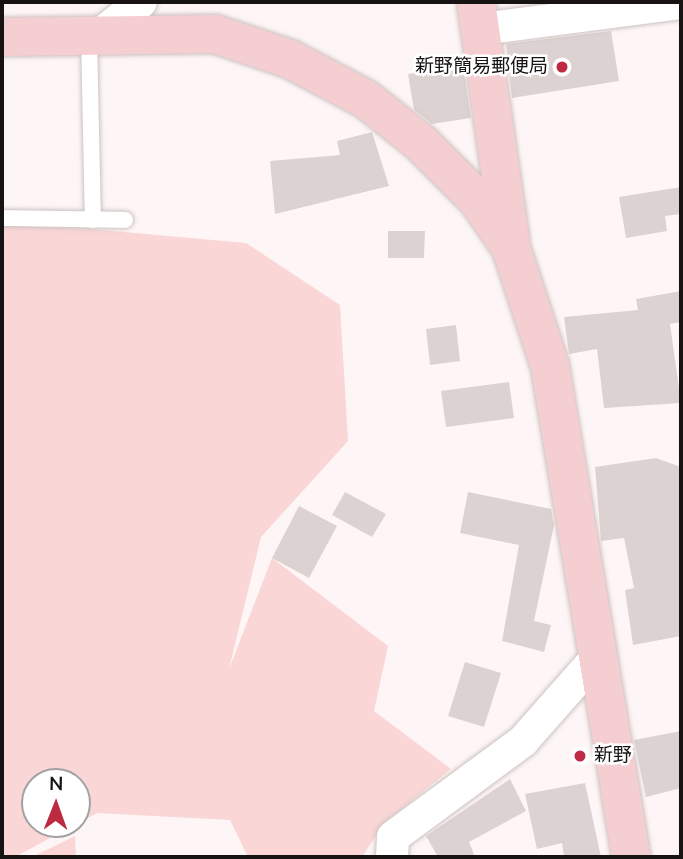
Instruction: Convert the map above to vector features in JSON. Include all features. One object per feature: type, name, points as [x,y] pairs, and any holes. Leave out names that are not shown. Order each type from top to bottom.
[{"type":"street","points":[[96,32],[141,2]]},
{"type":"street","points":[[631,857],[550,366],[512,248],[478,15],[681,3]]},
{"type":"street","points":[[2,37],[96,32],[215,34],[320,72],[422,143],[478,200],[512,248]]},
{"type":"street","points":[[391,857],[393,836],[523,741],[597,657]]},
{"type":"lane","points":[[93,220],[96,32]]},
{"type":"lane","points":[[2,218],[125,220]]},
{"type":"shaded area","points":[[2,221],[246,243],[340,305],[348,441],[261,537],[229,669],[272,558],[388,646],[374,711],[451,769],[384,823],[362,857],[248,857],[230,820],[97,813],[91,816],[91,768],[21,768],[21,838],[50,838],[15,857],[2,857]]},
{"type":"shaded area","points":[[71,838],[75,838],[76,857],[32,857]]},
{"type":"building","points":[[611,31],[619,81],[512,98],[506,44]]},
{"type":"building","points":[[463,65],[471,118],[432,124],[414,110],[408,74]]},
{"type":"building","points":[[372,132],[389,186],[275,214],[270,161],[340,155],[337,141]]},
{"type":"building","points":[[681,187],[681,214],[665,216],[667,231],[626,238],[619,197]]},
{"type":"building","points":[[388,231],[425,231],[424,258],[388,258]]},
{"type":"building","points":[[681,291],[681,322],[670,324],[681,403],[604,408],[597,349],[569,354],[564,317],[638,310],[636,299]]},
{"type":"building","points":[[456,325],[460,361],[430,365],[426,329]]},
{"type":"building","points":[[509,382],[514,418],[446,427],[441,391]]},
{"type":"building","points":[[656,458],[681,467],[681,636],[633,645],[625,590],[634,588],[624,538],[601,541],[595,467]]},
{"type":"building","points":[[345,492],[386,514],[372,537],[332,515]]},
{"type":"building","points":[[468,492],[551,509],[554,525],[534,621],[551,625],[544,652],[502,641],[519,545],[460,533]]},
{"type":"building","points":[[299,506],[337,526],[309,578],[272,558]]},
{"type":"building","points":[[465,662],[501,673],[484,727],[448,716]]},
{"type":"building","points":[[681,731],[681,788],[646,797],[634,740]]},
{"type":"building","points":[[510,779],[526,811],[469,842],[475,857],[438,857],[426,836]]},
{"type":"building","points":[[585,783],[601,857],[564,857],[562,843],[537,849],[525,794]]},
{"type":"place","name":"新野簡易郵便局","points":[[562,67]]},
{"type":"place","name":"新野","points":[[580,756]]}]
